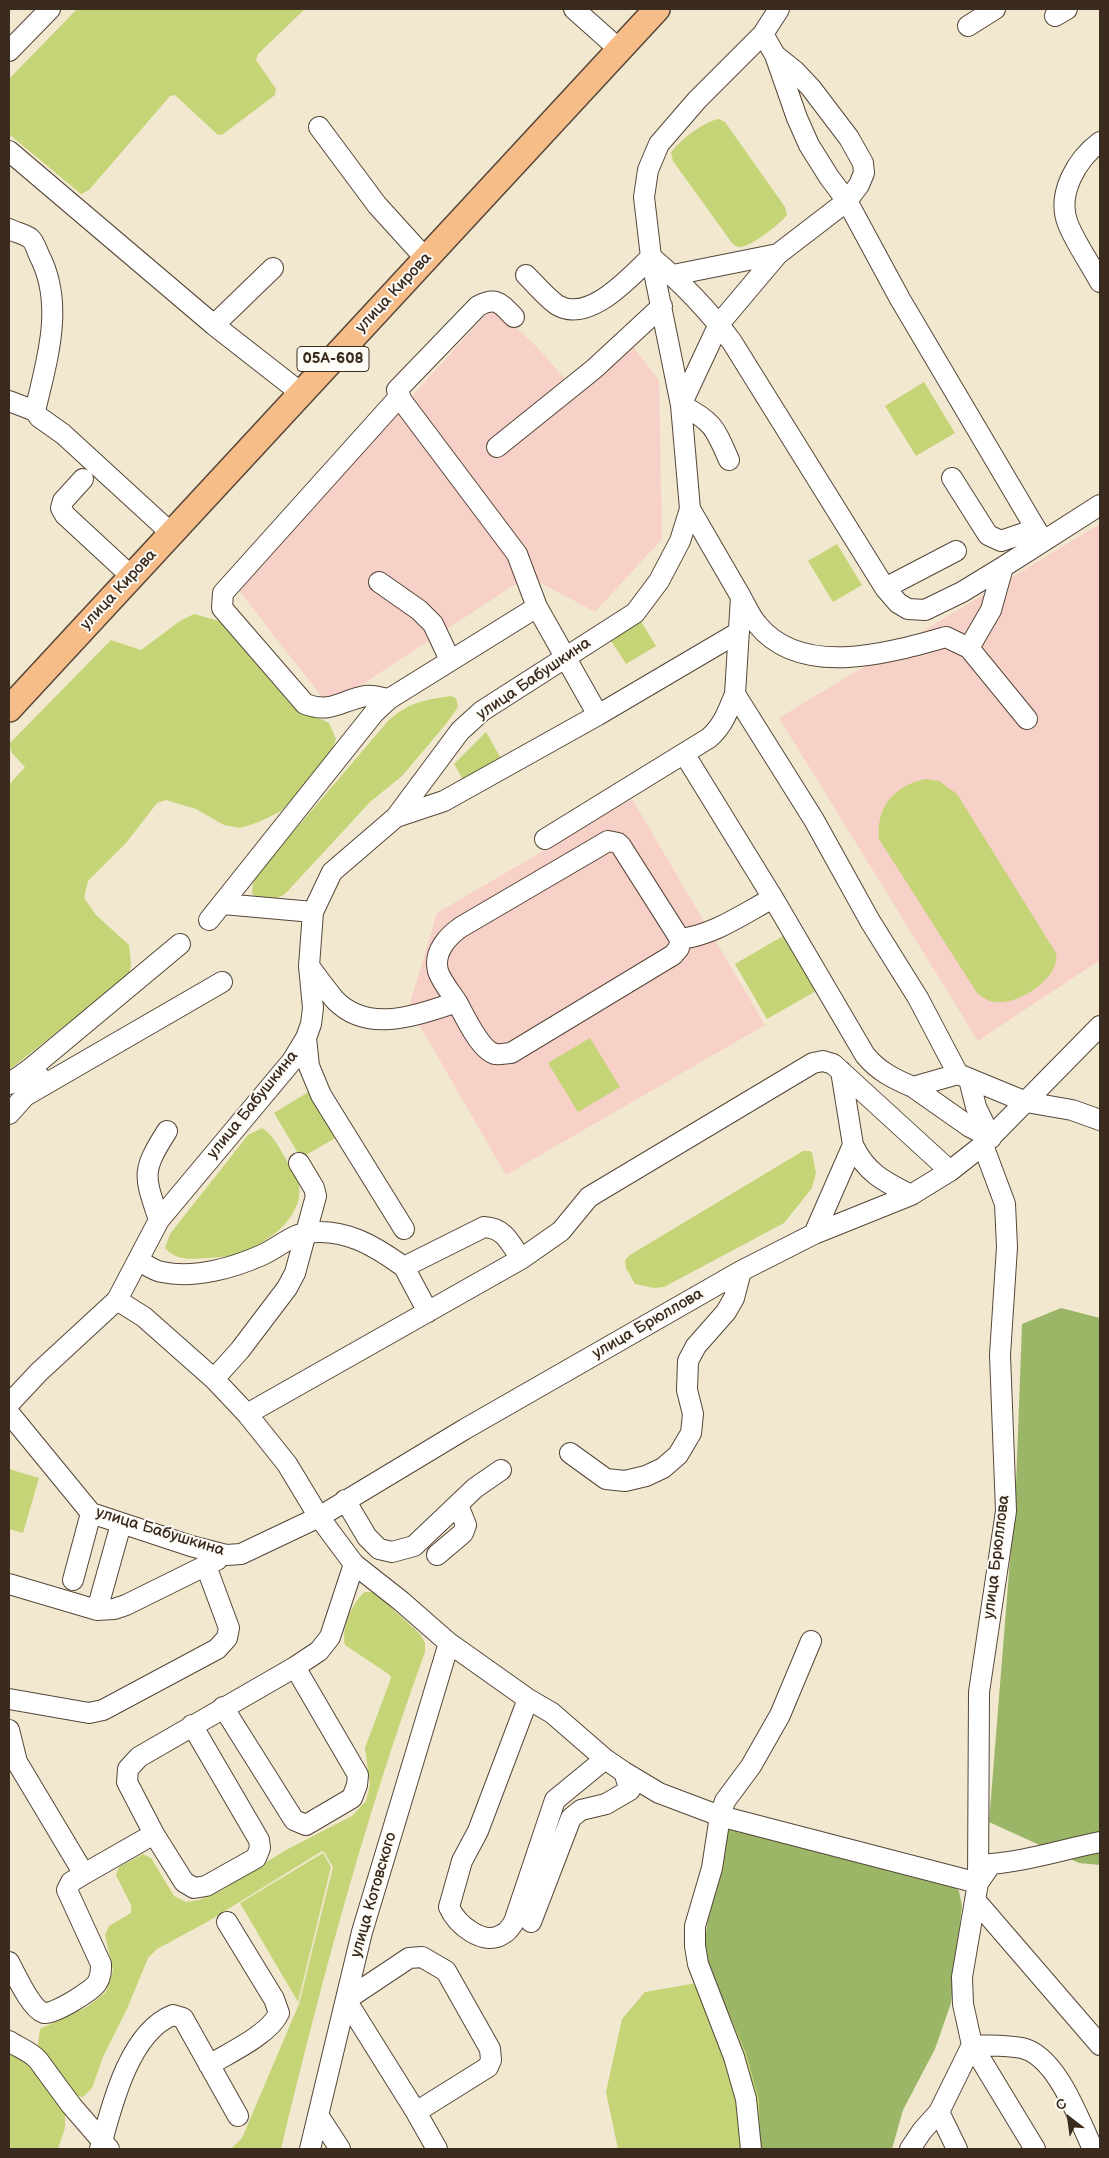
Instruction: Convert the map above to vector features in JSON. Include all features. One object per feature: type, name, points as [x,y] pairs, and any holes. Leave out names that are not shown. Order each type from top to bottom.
[{"type":"main road","name":"улица Кирова","points":[[9,709],[657,9]]},
{"type":"street","points":[[9,51],[50,9]]},
{"type":"street","points":[[574,9],[620,50]]},
{"type":"street","points":[[779,9],[763,34],[703,94],[659,144],[648,170],[644,197],[651,257],[681,405],[690,509],[757,624],[770,636],[786,646],[825,658],[850,658],[946,637],[969,648],[1027,719]]},
{"type":"street","points":[[968,26],[996,9]]},
{"type":"street","points":[[763,34],[775,55],[797,118],[809,145],[829,178],[846,201],[900,299],[1039,535]]},
{"type":"street","points":[[681,405],[719,324],[778,254],[846,201],[859,185],[864,172],[863,163],[849,138],[826,106],[795,71],[775,55]]},
{"type":"street","points":[[319,127],[377,205],[426,259]]},
{"type":"street","points":[[1100,142],[1078,164],[1068,186],[1065,202],[1067,223],[1100,282]]},
{"type":"street","points":[[9,151],[214,325],[301,393]]},
{"type":"street","points":[[9,229],[31,239],[46,267],[51,292],[52,315],[49,348],[35,411],[38,417],[70,440],[171,533]]},
{"type":"street","points":[[673,275],[778,254]]},
{"type":"street","points":[[651,257],[673,275],[719,324],[885,588],[898,603],[908,609],[925,610],[962,592],[1003,567],[1039,535],[1100,504]]},
{"type":"street","points":[[526,275],[557,304],[570,310],[595,304],[607,298],[651,257]]},
{"type":"street","points":[[214,325],[273,268]]},
{"type":"street","points":[[514,317],[496,301],[488,300],[478,306],[397,390],[509,541],[517,554],[537,607],[564,658],[598,715]]},
{"type":"street","points":[[497,447],[594,369],[662,306]]},
{"type":"street","points":[[389,699],[367,696],[332,708],[318,709],[305,704],[222,608],[222,593],[400,396]]},
{"type":"street","points":[[9,401],[35,411]]},
{"type":"street","points":[[681,405],[704,417],[717,431],[729,460]]},
{"type":"street","points":[[952,478],[988,535],[1001,541],[1039,535]]},
{"type":"street","points":[[83,479],[63,501],[61,508],[65,516],[131,576]]},
{"type":"street","name":"улица Бабушкина","points":[[9,1404],[39,1372],[117,1300],[159,1220],[292,1061],[306,1038],[311,1024],[313,1008],[309,966],[313,912],[332,872],[396,817],[460,731],[482,711],[635,613],[663,573],[680,541],[690,509]]},
{"type":"street","points":[[885,588],[956,551]]},
{"type":"street","points":[[969,648],[991,610],[1003,567]]},
{"type":"street","points":[[379,582],[419,610],[432,624],[450,660]]},
{"type":"street","points":[[545,839],[684,755],[718,731],[735,694],[741,597]]},
{"type":"street","points":[[209,920],[374,713],[389,699],[537,607]]},
{"type":"street","points":[[396,817],[444,801],[598,715],[739,632]]},
{"type":"street","points":[[735,694],[814,820],[870,921],[964,1077],[987,1142]]},
{"type":"street","points":[[684,755],[773,898],[865,1055],[885,1074],[913,1087],[970,1127],[987,1142]]},
{"type":"street","points":[[608,842],[618,843],[621,846],[680,939],[679,948],[673,956],[511,1052],[494,1054],[483,1046],[457,1002],[438,971],[438,956],[447,938],[608,842]]},
{"type":"street","points":[[680,939],[710,932],[773,898]]},
{"type":"street","points":[[223,904],[313,912]]},
{"type":"street","points":[[9,1084],[30,1069],[180,944]]},
{"type":"street","points":[[309,966],[336,1001],[352,1012],[365,1016],[378,1019],[400,1020],[457,1002]]},
{"type":"street","points":[[9,1114],[25,1096],[222,982]]},
{"type":"street","name":"улица Брюллова","points":[[319,1516],[741,1271],[814,1234],[911,1195],[950,1171],[987,1142],[1100,1026]]},
{"type":"street","points":[[306,1038],[309,1066],[321,1095],[404,1229]]},
{"type":"street","points":[[247,1414],[521,1259],[562,1231],[590,1197],[813,1063],[823,1061],[833,1064],[950,1171]]},
{"type":"street","points":[[30,1069],[48,1084]]},
{"type":"street","points":[[841,1071],[853,1145],[860,1161],[888,1184],[911,1195]]},
{"type":"street","points":[[913,1087],[964,1077],[1026,1102],[1072,1110],[1100,1120]]},
{"type":"street","points":[[159,1220],[146,1176],[152,1156],[167,1132]]},
{"type":"street","name":"улица Брюллова","points":[[972,2045],[961,1987],[977,1891],[979,1692],[1006,1511],[1000,1355],[1006,1247],[1005,1204],[987,1142]]},
{"type":"street","points":[[814,1234],[853,1145]]},
{"type":"street","points":[[214,1379],[240,1350],[283,1294],[295,1273],[304,1233],[314,1210],[316,1196],[314,1188],[299,1163]]},
{"type":"street","points":[[404,1266],[484,1226],[495,1227],[502,1232],[521,1259]]},
{"type":"street","points":[[138,1260],[160,1272],[191,1274],[232,1266],[262,1255],[304,1233],[340,1234],[364,1240],[404,1266],[428,1312]]},
{"type":"street","points":[[570,1453],[606,1479],[625,1481],[646,1476],[663,1468],[678,1455],[691,1433],[693,1414],[687,1390],[688,1361],[696,1346],[726,1312],[734,1298],[741,1271]]},
{"type":"street","points":[[117,1300],[144,1317],[214,1379],[247,1414],[287,1464],[319,1516],[354,1564],[401,1601],[449,1643],[528,1699],[552,1713],[605,1759],[659,1793],[720,1816],[977,1891],[1100,2045]]},
{"type":"street","name":"улица Бабушкина","points":[[9,1413],[91,1513],[120,1524],[226,1555],[241,1554],[319,1516]]},
{"type":"street","points":[[345,1500],[367,1537],[380,1548],[392,1552],[414,1546],[475,1488],[500,1470]]},
{"type":"street","points":[[437,1555],[463,1533],[466,1525],[458,1505]]},
{"type":"street","points":[[73,1580],[91,1513]]},
{"type":"street","points":[[97,1610],[120,1524]]},
{"type":"street","points":[[9,1584],[97,1610],[114,1609],[126,1605],[226,1555]]},
{"type":"street","points":[[192,1725],[259,1840],[260,1848],[256,1858],[206,1886],[194,1888],[184,1882],[154,1834],[126,1782],[128,1769],[139,1757],[192,1725],[295,1667],[320,1651],[330,1637],[354,1564]]},
{"type":"street","points":[[9,1699],[89,1713],[103,1710],[217,1649],[227,1638],[229,1628],[206,1566]]},
{"type":"street","points":[[751,2149],[746,2100],[734,2057],[698,1964],[694,1946],[695,1926],[712,1868],[720,1816],[725,1801],[751,1766],[780,1715],[811,1641]]},
{"type":"street","name":"улица Котовского","points":[[310,2149],[372,1895],[449,1643]]},
{"type":"street","points":[[224,1707],[294,1820],[306,1826],[352,1798],[357,1785],[358,1775],[295,1667]]},
{"type":"street","points":[[528,1699],[478,1831],[457,1876],[449,1907],[459,1923],[482,1937],[493,1939],[505,1934],[514,1922],[555,1800],[605,1759]]},
{"type":"street","points":[[9,1737],[13,1764],[84,1874]]},
{"type":"street","points":[[531,1922],[571,1818],[581,1810],[606,1804],[630,1790],[624,1772]]},
{"type":"street","points":[[9,1962],[35,2008],[45,2013],[55,2012],[96,1985],[101,1976],[101,1964],[67,1890],[71,1882],[154,1834]]},
{"type":"street","points":[[977,1891],[991,1864],[1025,1860],[1100,1842]]},
{"type":"street","points":[[209,2065],[266,2030],[276,2021],[279,2013],[274,1999],[227,1922]]},
{"type":"street","points":[[416,2112],[488,2067],[491,2060],[490,2049],[446,1971],[422,1956],[410,1958],[346,2000],[437,2149]]},
{"type":"street","points":[[103,2147],[119,2083],[140,2043],[162,2019],[173,2015],[183,2018],[238,2116]]},
{"type":"street","points":[[9,2041],[20,2049],[32,2053],[103,2147]]},
{"type":"street","points":[[910,2149],[922,2131],[939,2112],[972,2045]]},
{"type":"street","points":[[972,2045],[1035,2149]]},
{"type":"street","points":[[972,2045],[1022,2048],[1035,2053],[1044,2060],[1063,2087],[1093,2149]]},
{"type":"street","points":[[939,2112],[957,2149]]},
{"type":"street","points":[[318,2116],[340,2149]]},
{"type":"shaded area","points":[[493,307],[534,344],[566,380],[624,335],[659,380],[662,539],[595,612],[528,576],[329,706],[237,588]]},
{"type":"shaded area","points":[[1100,524],[1100,960],[978,1041],[779,718]]},
{"type":"shaded area","points":[[632,799],[765,1025],[506,1175],[409,1007],[437,913]]},
{"type":"green space","points":[[77,9],[305,9],[258,54],[256,60],[276,89],[275,95],[223,134],[218,135],[175,95],[170,96],[89,190],[81,194],[9,134],[9,79]]},
{"type":"green space","points":[[719,119],[725,122],[785,207],[787,215],[764,235],[744,246],[738,247],[732,243],[673,161],[671,153],[692,132],[707,123]]},
{"type":"green space","points":[[924,382],[955,433],[916,456],[885,406]]},
{"type":"green space","points":[[837,544],[862,585],[833,602],[808,561]]},
{"type":"green space","points":[[194,614],[219,621],[292,706],[302,714],[317,717],[329,723],[336,739],[329,758],[281,811],[259,822],[240,828],[224,825],[196,809],[166,800],[157,803],[126,843],[88,881],[84,898],[96,915],[129,945],[131,965],[129,975],[9,1070],[9,785],[25,767],[12,753],[9,744],[111,640],[141,650],[180,621]]},
{"type":"green space","points":[[640,620],[656,646],[626,664],[610,639]]},
{"type":"green space","points":[[451,696],[456,698],[458,707],[446,724],[402,776],[370,802],[285,894],[269,899],[252,894],[255,877],[388,721],[417,703]]},
{"type":"green space","points":[[486,732],[503,762],[465,783],[454,764]]},
{"type":"green space","points":[[925,779],[939,781],[957,794],[1056,953],[1056,962],[1047,979],[1020,998],[994,1002],[985,999],[977,993],[879,839],[881,817],[889,800],[904,787]]},
{"type":"green space","points":[[783,936],[816,991],[767,1019],[735,964]]},
{"type":"green space","points":[[590,1038],[620,1087],[578,1112],[548,1063]]},
{"type":"green space","points":[[310,1091],[337,1137],[301,1158],[274,1113]]},
{"type":"green space","points":[[262,1128],[276,1143],[298,1182],[299,1198],[295,1210],[279,1230],[268,1239],[244,1251],[223,1257],[207,1258],[189,1259],[174,1255],[165,1248],[170,1234],[248,1135]]},
{"type":"green space","points":[[803,1151],[810,1151],[812,1153],[816,1173],[812,1188],[784,1223],[664,1287],[654,1288],[635,1284],[626,1268],[625,1260],[630,1255]]},
{"type":"green space","points":[[1061,1308],[1100,1318],[1100,1865],[1079,1863],[989,1822],[1016,1485],[1022,1324]]},
{"type":"green space","points":[[9,1469],[39,1478],[23,1533],[9,1529]]},
{"type":"green space","points":[[365,1592],[374,1592],[420,1634],[425,1643],[425,1652],[364,1836],[312,2024],[281,2149],[231,2149],[242,2138],[299,2004],[333,1867],[322,1851],[207,1922],[157,1949],[148,1958],[127,2009],[103,2057],[92,2088],[83,2097],[78,2096],[38,2045],[40,2029],[87,2007],[106,1992],[113,1970],[105,1935],[109,1926],[131,1913],[131,1905],[116,1875],[119,1867],[143,1854],[151,1858],[174,1896],[186,1902],[199,1900],[220,1891],[286,1850],[352,1816],[366,1801],[370,1785],[365,1748],[391,1678],[390,1675],[345,1645],[345,1631],[349,1616],[360,1596]]},
{"type":"green space","points":[[735,1824],[947,1881],[959,1891],[962,1906],[951,2003],[935,2049],[903,2110],[892,2149],[760,2149],[759,2100],[746,2053],[708,1965],[705,1940],[720,1835],[725,1828]]},
{"type":"green space","points":[[323,1853],[331,1867],[298,2002],[240,1903]]},
{"type":"green space","points":[[749,1974],[817,2149],[618,2149],[606,2092],[622,2019],[645,1992]]},
{"type":"green space","points":[[9,2051],[38,2074],[65,2111],[65,2128],[58,2149],[9,2149]]}]
